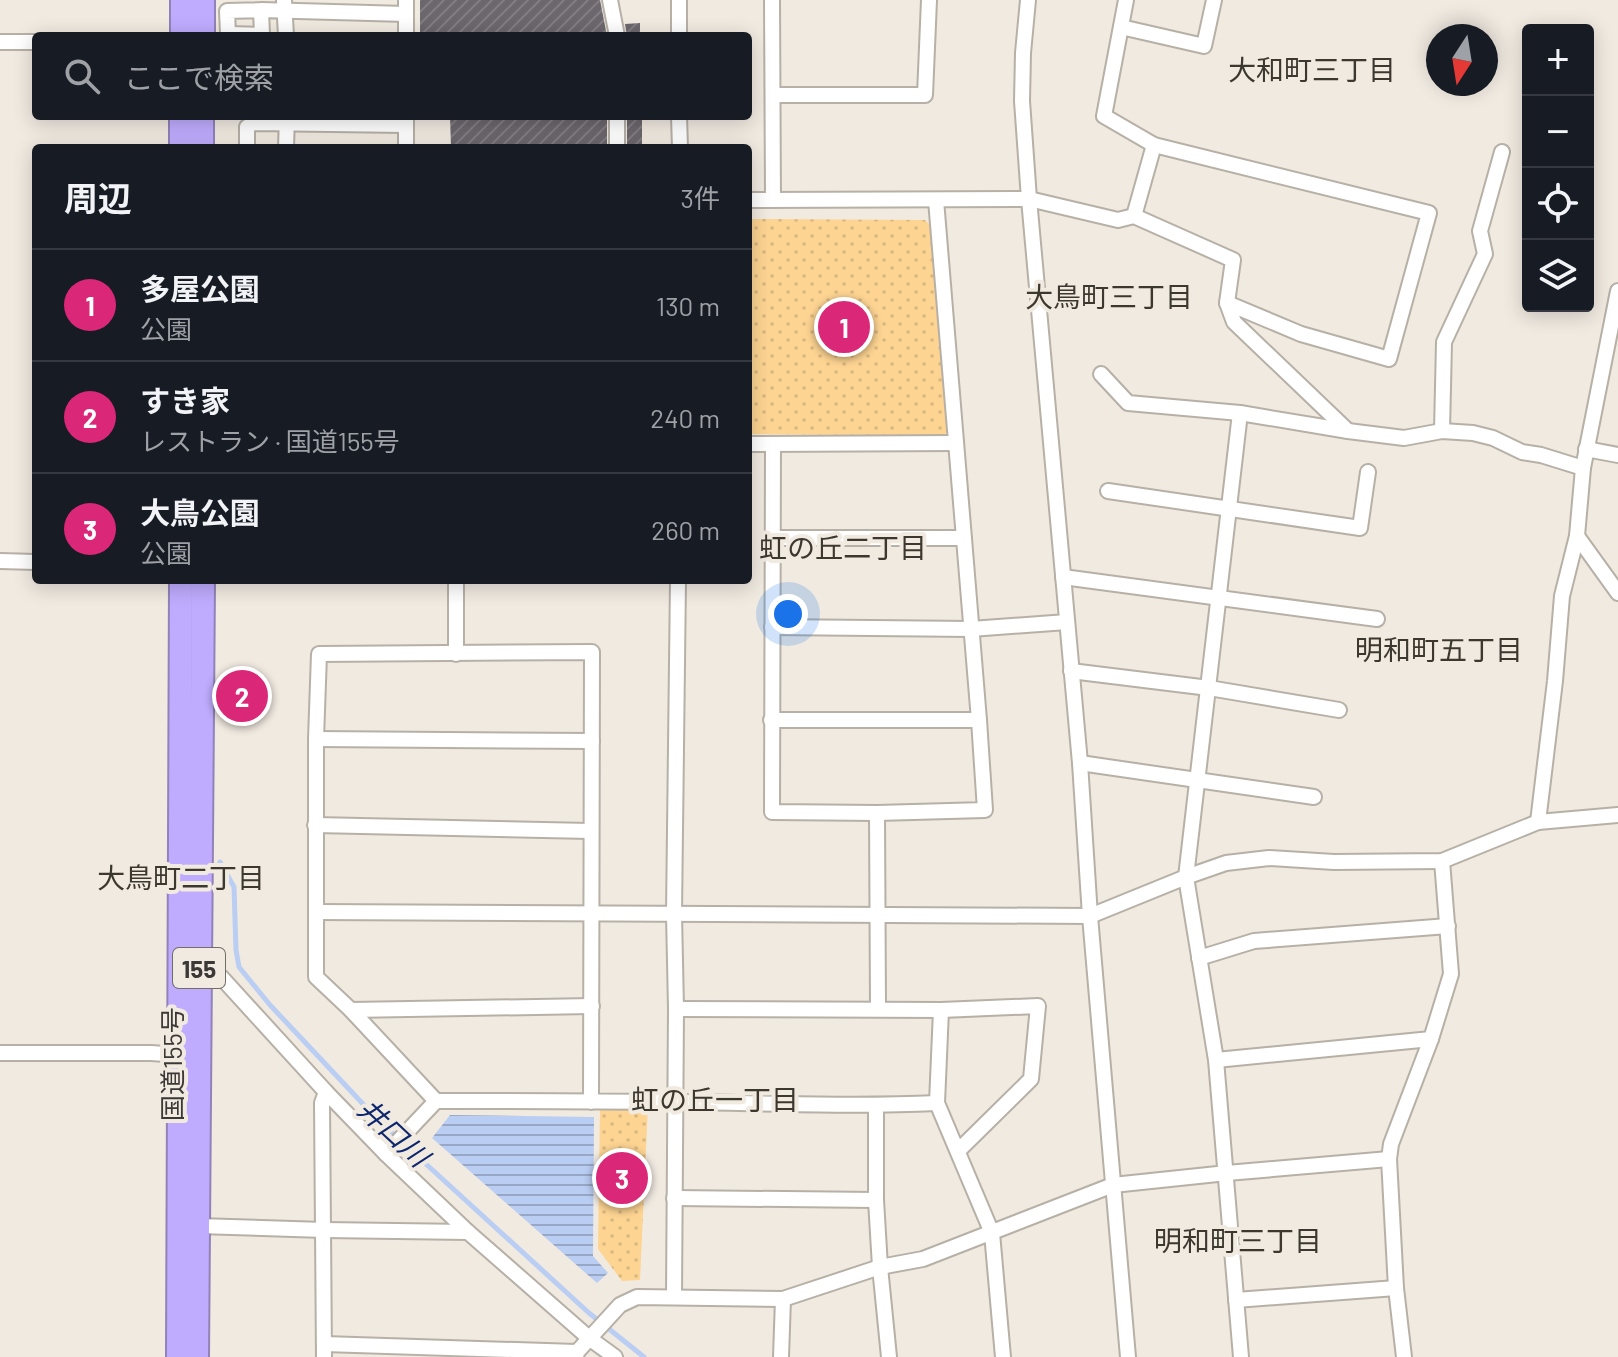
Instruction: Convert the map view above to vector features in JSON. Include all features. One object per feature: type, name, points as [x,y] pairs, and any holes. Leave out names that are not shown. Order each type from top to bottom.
[{"type":"highway","points":[[182,0],[182,32]]},
{"type":"highway","points":[[203,0],[203,32]]},
{"type":"highway","points":[[181,120],[181,144]]},
{"type":"highway","points":[[202,120],[202,144]]},
{"type":"highway","name":"国道155号","points":[[178,1357],[181,584]]},
{"type":"highway","name":"国道155号","points":[[197,1357],[203,584]]},
{"type":"street","points":[[610,0],[616,32]]},
{"type":"street","points":[[679,0],[679,32]]},
{"type":"street","points":[[772,0],[773,200]]},
{"type":"street","points":[[773,95],[925,95],[929,0]]},
{"type":"street","points":[[1028,0],[1022,101],[1029,199],[1080,763],[1128,1357]]},
{"type":"street","points":[[1126,0],[1104,116],[1154,145],[1429,213],[1389,359],[1301,334],[1227,303]]},
{"type":"street","points":[[1121,27],[1204,46],[1214,0]]},
{"type":"street","points":[[284,5],[286,32]]},
{"type":"street","points":[[261,10],[284,5],[406,7],[406,32]]},
{"type":"street","points":[[0,42],[32,42]]},
{"type":"street","points":[[247,144],[247,127],[253,123],[278,120]]},
{"type":"street","points":[[286,144],[287,120]]},
{"type":"street","points":[[406,120],[406,144]]},
{"type":"street","points":[[617,120],[617,144]]},
{"type":"street","points":[[679,120],[680,144]]},
{"type":"street","points":[[1134,216],[1154,145]]},
{"type":"street","points":[[1442,431],[1444,342],[1485,254],[1480,231],[1502,152]]},
{"type":"street","points":[[752,200],[1029,199],[1118,220],[1134,216],[1233,260],[1227,303],[1234,322],[1348,431]]},
{"type":"street","points":[[773,444],[772,812],[985,810],[936,200]]},
{"type":"street","points":[[1538,822],[1562,596],[1577,536],[1586,449],[1618,291]]},
{"type":"street","points":[[1101,374],[1128,403],[1240,413],[1404,438],[1442,431],[1473,433],[1493,438],[1522,452],[1583,468]]},
{"type":"street","points":[[1240,413],[1186,877],[1216,1060],[1241,1357]]},
{"type":"street","points":[[752,444],[956,443]]},
{"type":"street","points":[[1586,449],[1618,455]]},
{"type":"street","points":[[1108,491],[1360,528],[1368,472]]},
{"type":"street","points":[[1577,536],[1618,593]]},
{"type":"street","points":[[772,538],[964,538]]},
{"type":"street","points":[[0,561],[32,562]]},
{"type":"street","points":[[1063,577],[1377,619]]},
{"type":"street","points":[[456,584],[456,654]]},
{"type":"street","points":[[674,1297],[678,584]]},
{"type":"street","points":[[772,627],[971,629],[1067,622]]},
{"type":"street","points":[[591,1102],[592,652],[319,654],[315,825],[316,977],[436,1101],[876,1106],[937,1103]]},
{"type":"street","points":[[1071,671],[1209,688],[1339,710]]},
{"type":"street","points":[[771,720],[979,720]]},
{"type":"street","points":[[316,739],[592,741]]},
{"type":"street","points":[[1080,763],[1314,797]]},
{"type":"street","points":[[877,813],[878,1009]]},
{"type":"street","points":[[316,912],[1090,916],[1226,863],[1269,858],[1334,862],[1442,861],[1538,822],[1618,815]]},
{"type":"street","points":[[315,825],[590,831]]},
{"type":"street","points":[[1404,1357],[1396,1288],[1389,1159],[1391,1144],[1431,1039],[1451,974],[1442,861]]},
{"type":"street","points":[[1199,958],[1254,941],[1448,926]]},
{"type":"street","points":[[199,962],[222,978],[386,1154],[468,1232],[615,1357]]},
{"type":"street","points":[[351,1010],[592,1006]]},
{"type":"street","points":[[676,1009],[941,1010],[1038,1006],[1031,1079],[958,1151]]},
{"type":"street","points":[[941,1010],[937,1103],[992,1233],[1003,1357]]},
{"type":"street","points":[[1216,1060],[1431,1039]]},
{"type":"street","points":[[0,1053],[180,1055]]},
{"type":"street","points":[[326,1092],[322,1103],[324,1350],[576,1355],[620,1305],[637,1297],[783,1299],[880,1267],[923,1259],[1113,1185],[1389,1159]]},
{"type":"street","points":[[386,1154],[436,1101]]},
{"type":"street","points":[[876,1106],[876,1200],[889,1357]]},
{"type":"street","points":[[674,1198],[876,1200]]},
{"type":"street","points":[[198,1226],[468,1232]]},
{"type":"street","points":[[1236,1300],[1396,1288]]},
{"type":"street","points":[[781,1357],[783,1299]]},
{"type":"shaded area","points":[[752,219],[925,220],[930,225],[949,430],[943,436],[752,434]]},
{"type":"shaded area","points":[[600,1106],[648,1106],[640,1280],[622,1281],[598,1249]]},
{"type":"water","points":[[450,1115],[594,1117],[593,1256],[608,1273],[597,1283],[432,1138]]},
{"type":"building","points":[[420,0],[600,0],[606,32],[420,32]]},
{"type":"building","points":[[640,23],[640,32],[626,32],[625,24]]},
{"type":"building","points":[[450,120],[607,120],[607,144],[451,144]]},
{"type":"building","points":[[627,120],[642,120],[642,144],[627,144]]},
{"type":"waterway","name":"井口川","points":[[220,862],[234,887],[239,967],[270,1005],[379,1121],[589,1313],[644,1357]]},
{"type":"place","name":"多屋公園","points":[[844,327]]},
{"type":"place","name":"すき家","points":[[242,696]]},
{"type":"place","name":"大鳥公園","points":[[622,1178]]},
{"type":"district","name":"大和町三丁目","points":[[1312,69]]},
{"type":"district","name":"大鳥町三丁目","points":[[1109,296]]},
{"type":"district","name":"虹の丘二丁目","points":[[843,547]]},
{"type":"district","name":"明和町五丁目","points":[[1439,649]]},
{"type":"district","name":"大鳥町二丁目","points":[[181,877]]},
{"type":"district","name":"虹の丘一丁目","points":[[715,1099]]},
{"type":"district","name":"明和町三丁目","points":[[1238,1240]]}]
